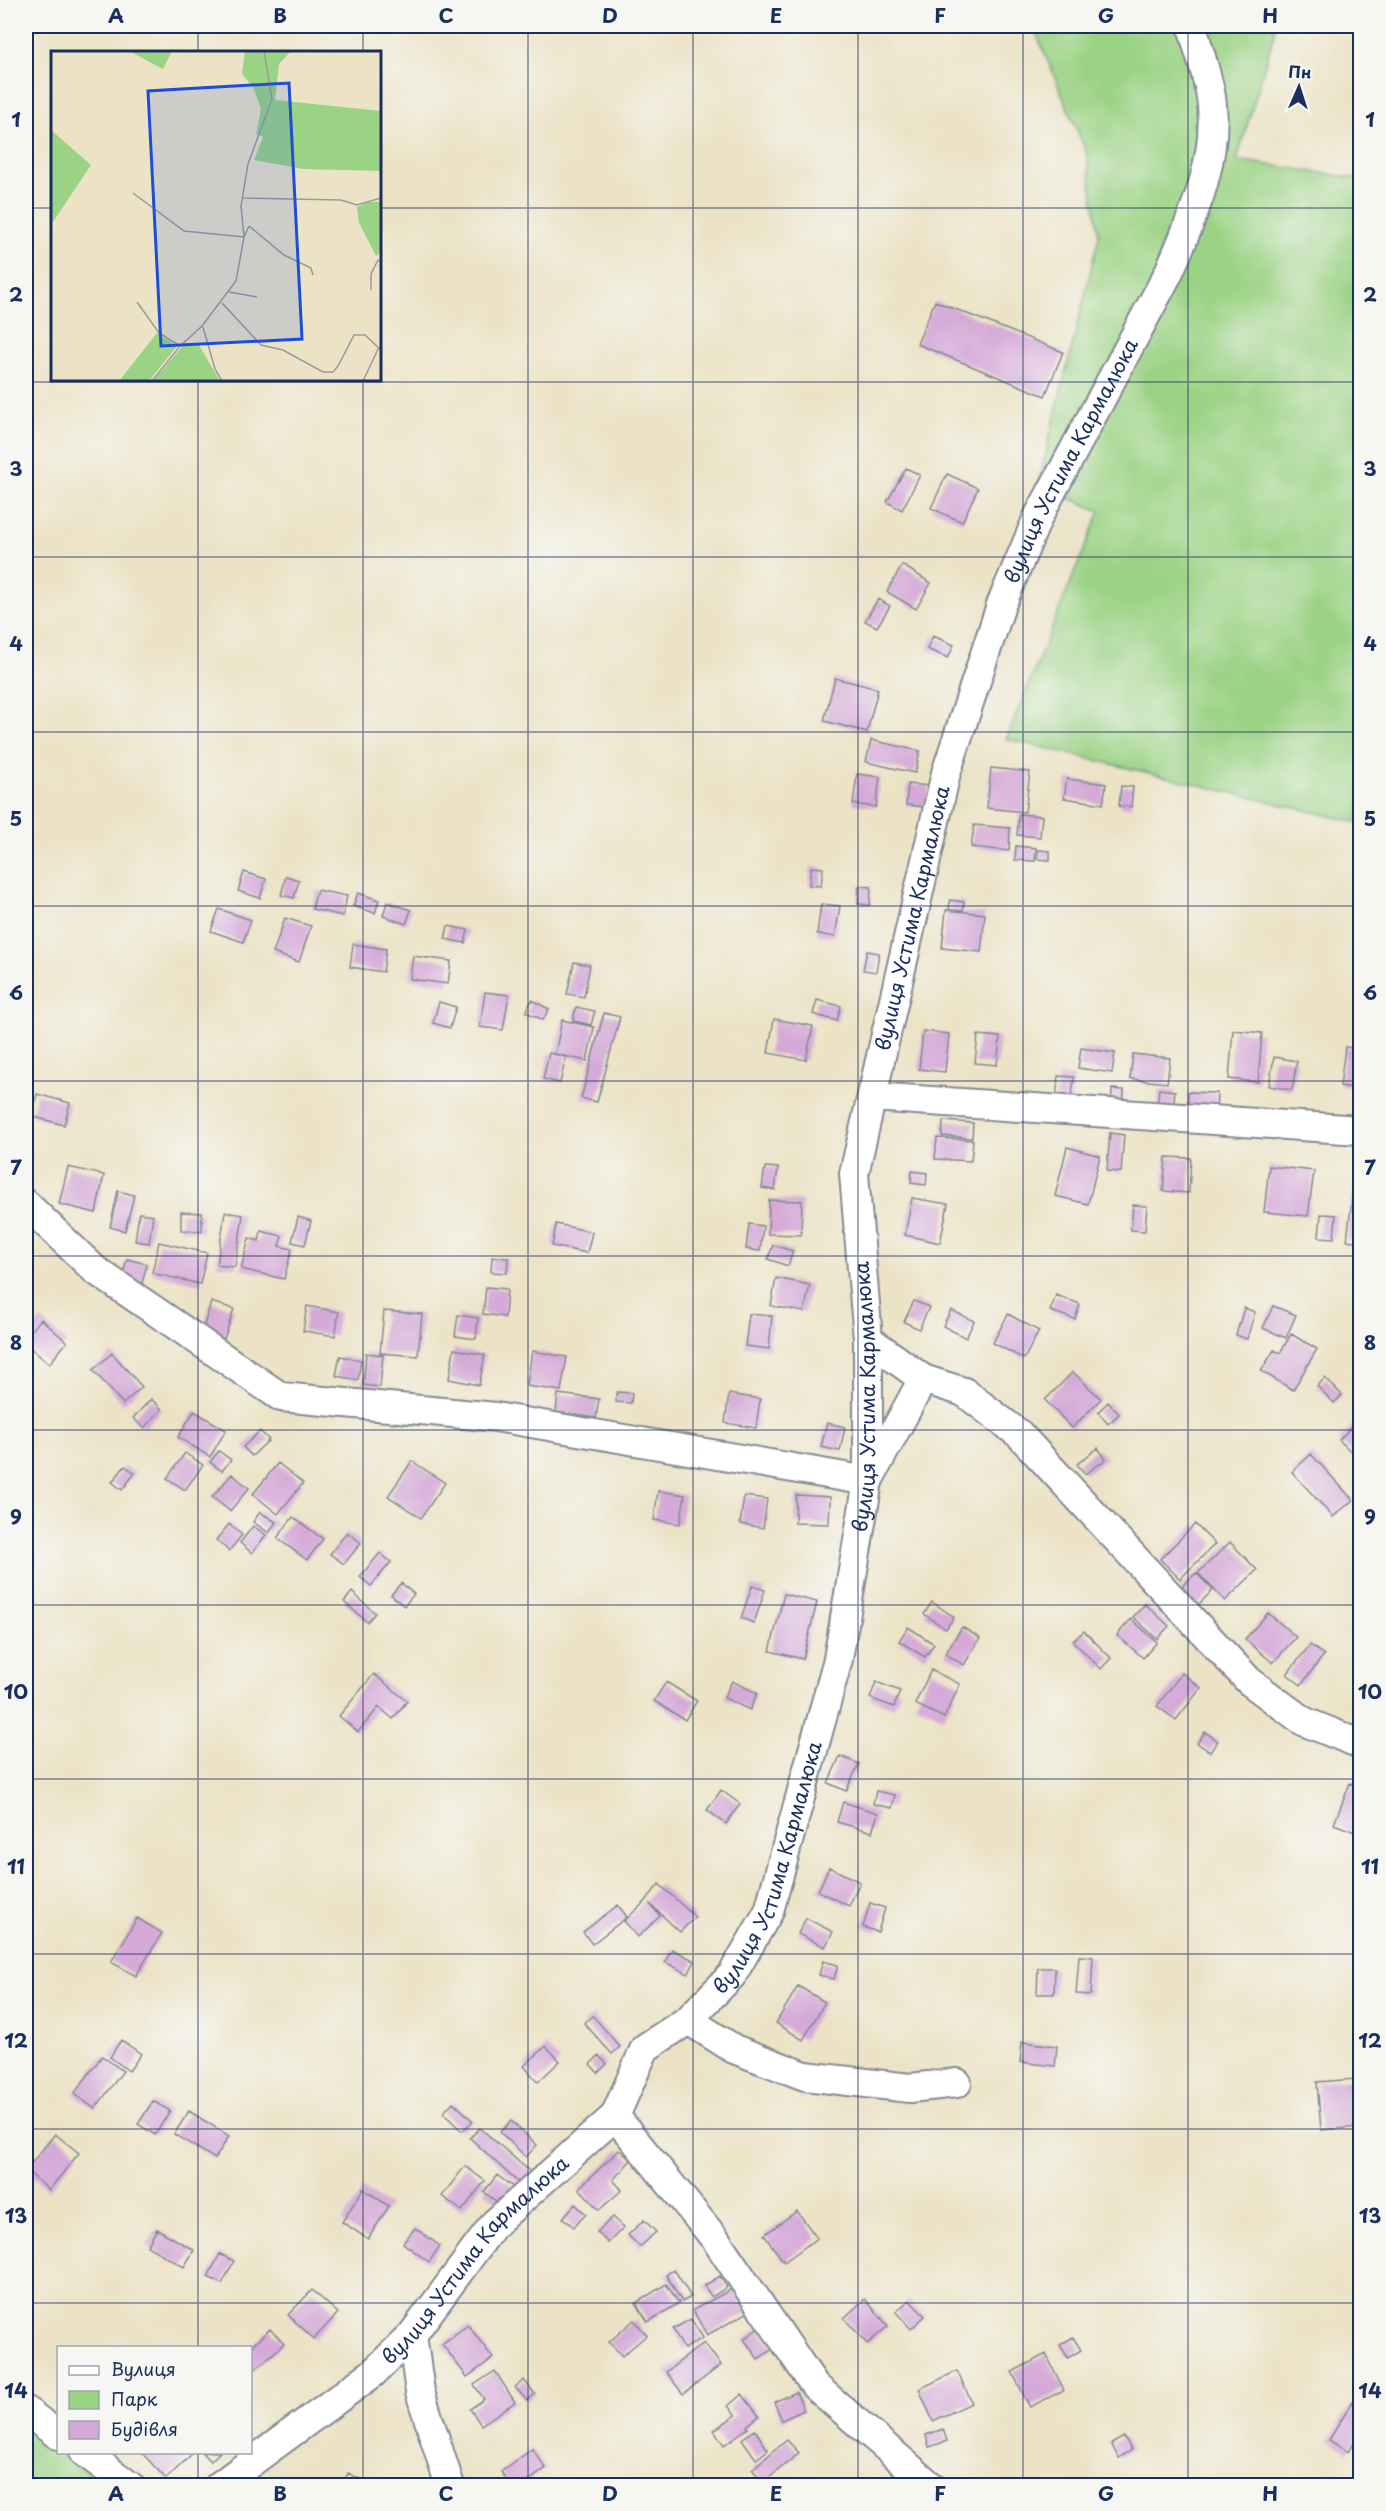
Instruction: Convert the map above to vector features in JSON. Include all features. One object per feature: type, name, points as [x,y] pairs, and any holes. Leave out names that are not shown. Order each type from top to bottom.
[{"type":"street","name":"вулиця Устима Кармалюка","points":[[219,2486],[373,2373],[412,2335],[495,2223],[615,2116],[645,2048],[688,2020],[732,1974],[769,1911],[838,1659],[868,1481],[868,1339],[854,1174],[946,773],[1001,605],[1038,517],[1168,274],[1186,234],[1206,173],[1212,132],[1211,96],[1192,26]]},
{"type":"street","points":[[872,1096],[1360,1130]]},
{"type":"street","points":[[26,1204],[95,1270],[281,1397],[496,1417],[868,1481],[923,1379]]},
{"type":"street","points":[[868,1339],[923,1379],[964,1392],[1019,1434],[1249,1681],[1303,1721],[1360,1744]]},
{"type":"street","points":[[688,2020],[734,2049],[804,2076],[910,2088],[957,2083]]},
{"type":"street","points":[[615,2116],[716,2240],[815,2386],[931,2486]]},
{"type":"street","points":[[412,2335],[420,2392],[450,2486]]},
{"type":"street","points":[[26,2411],[57,2433]]},
{"type":"street","points":[[87,2454],[130,2486]]},
{"type":"green space","points":[[1033,26],[1275,26],[1237,160],[1360,179],[1360,823],[1006,739],[1100,511],[1038,485],[1099,236],[1086,151]]},
{"type":"green space","points":[[26,2425],[57,2449],[57,2454],[63,2454],[106,2485],[26,2485]]},
{"type":"building","points":[[935,301],[1063,352],[1045,396],[917,344]]},
{"type":"building","points":[[906,468],[920,475],[902,510],[887,502]]},
{"type":"building","points":[[947,474],[978,488],[962,522],[931,508]]},
{"type":"building","points":[[902,565],[931,583],[916,609],[887,592]]},
{"type":"building","points":[[878,599],[890,606],[877,627],[865,621]]},
{"type":"building","points":[[933,636],[954,645],[948,658],[927,649]]},
{"type":"building","points":[[835,678],[878,689],[867,732],[824,721]]},
{"type":"building","points":[[871,740],[920,751],[915,773],[866,762]]},
{"type":"building","points":[[991,768],[1030,772],[1025,812],[987,808]]},
{"type":"building","points":[[857,774],[880,777],[876,807],[853,804]]},
{"type":"building","points":[[1067,779],[1106,784],[1103,804],[1064,798]]},
{"type":"building","points":[[908,784],[929,786],[927,807],[906,805]]},
{"type":"building","points":[[1121,786],[1133,787],[1131,807],[1119,806]]},
{"type":"building","points":[[1019,814],[1042,816],[1040,837],[1017,835]]},
{"type":"building","points":[[974,825],[1010,828],[1009,851],[971,847]]},
{"type":"building","points":[[1016,846],[1036,848],[1035,861],[1015,860]]},
{"type":"building","points":[[1038,850],[1050,851],[1050,860],[1037,859]]},
{"type":"building","points":[[811,867],[823,868],[821,886],[809,885]]},
{"type":"building","points":[[244,872],[266,879],[260,898],[238,891]]},
{"type":"building","points":[[286,876],[299,880],[294,898],[281,895]]},
{"type":"building","points":[[859,886],[871,887],[870,905],[858,904]]},
{"type":"building","points":[[317,890],[347,896],[343,916],[312,909]]},
{"type":"building","points":[[358,893],[379,900],[375,913],[353,906]]},
{"type":"building","points":[[950,900],[964,902],[963,911],[949,910]]},
{"type":"building","points":[[387,902],[411,910],[406,924],[383,916]]},
{"type":"building","points":[[821,904],[840,906],[835,937],[817,934]]},
{"type":"building","points":[[219,909],[251,920],[243,942],[211,931]]},
{"type":"building","points":[[946,910],[985,914],[981,952],[942,948]]},
{"type":"building","points":[[285,918],[311,926],[299,962],[273,953]]},
{"type":"building","points":[[448,926],[468,930],[465,943],[445,939]]},
{"type":"building","points":[[353,944],[386,949],[383,972],[350,967]]},
{"type":"building","points":[[867,951],[879,953],[876,972],[863,970]]},
{"type":"building","points":[[413,956],[451,961],[448,984],[410,979]]},
{"type":"building","points":[[574,962],[590,965],[584,997],[567,994]]},
{"type":"building","points":[[485,992],[509,995],[503,1030],[480,1027]]},
{"type":"building","points":[[532,1000],[549,1009],[543,1020],[526,1012]]},
{"type":"building","points":[[817,1000],[841,1006],[837,1021],[813,1014]]},
{"type":"building","points":[[439,1002],[456,1007],[450,1028],[433,1023]]},
{"type":"building","points":[[576,1007],[595,1011],[591,1025],[573,1021]]},
{"type":"building","points":[[604,1013],[620,1017],[597,1102],[581,1098]]},
{"type":"building","points":[[774,1019],[813,1026],[806,1060],[768,1053]]},
{"type":"building","points":[[562,1020],[594,1027],[587,1061],[555,1054]]},
{"type":"building","points":[[1233,1030],[1262,1033],[1258,1082],[1229,1079]]},
{"type":"building","points":[[923,1031],[949,1034],[945,1072],[919,1069]]},
{"type":"building","points":[[978,1035],[1000,1037],[997,1065],[975,1063]]},
{"type":"building","points":[[1345,1047],[1360,1049],[1360,1089],[1340,1086]]},
{"type":"building","points":[[1081,1048],[1115,1053],[1112,1073],[1078,1068]]},
{"type":"building","points":[[549,1053],[566,1057],[560,1083],[543,1079]]},
{"type":"building","points":[[1133,1054],[1170,1058],[1167,1083],[1130,1079]]},
{"type":"building","points":[[1274,1057],[1297,1061],[1292,1090],[1269,1086]]},
{"type":"building","points":[[1058,1076],[1074,1077],[1071,1105],[1056,1103]]},
{"type":"building","points":[[1112,1089],[1124,1090],[1123,1113],[1111,1112]]},
{"type":"building","points":[[1159,1089],[1175,1091],[1173,1109],[1157,1108]]},
{"type":"building","points":[[1188,1092],[1217,1093],[1216,1114],[1188,1113]]},
{"type":"building","points":[[37,1094],[70,1103],[64,1125],[31,1116]]},
{"type":"building","points":[[943,1121],[973,1123],[972,1138],[942,1136]]},
{"type":"building","points":[[1110,1133],[1124,1135],[1121,1172],[1107,1171]]},
{"type":"building","points":[[937,1138],[973,1140],[971,1161],[935,1159]]},
{"type":"building","points":[[1067,1147],[1100,1156],[1088,1204],[1055,1196]]},
{"type":"building","points":[[26,1151],[32,1154],[26,1167]]},
{"type":"building","points":[[1166,1157],[1191,1158],[1189,1193],[1163,1191]]},
{"type":"building","points":[[1269,1166],[1314,1171],[1308,1216],[1264,1212]]},
{"type":"building","points":[[68,1167],[104,1175],[96,1213],[59,1204]]},
{"type":"building","points":[[765,1167],[778,1168],[775,1190],[762,1188]]},
{"type":"building","points":[[912,1171],[927,1173],[926,1185],[911,1183]]},
{"type":"building","points":[[1354,1182],[1360,1183],[1360,1242],[1347,1240]]},
{"type":"building","points":[[118,1191],[134,1195],[125,1231],[110,1227]]},
{"type":"building","points":[[912,1198],[948,1204],[940,1243],[905,1235]]},
{"type":"building","points":[[769,1200],[802,1201],[801,1235],[768,1234]]},
{"type":"building","points":[[1133,1205],[1147,1206],[1145,1231],[1131,1230]]},
{"type":"building","points":[[181,1212],[202,1213],[202,1231],[181,1230]]},
{"type":"building","points":[[225,1212],[243,1215],[235,1267],[217,1265]]},
{"type":"building","points":[[139,1213],[153,1215],[149,1243],[135,1241]]},
{"type":"building","points":[[1321,1214],[1336,1215],[1334,1238],[1319,1237]]},
{"type":"building","points":[[298,1217],[311,1221],[305,1245],[292,1242]]},
{"type":"building","points":[[556,1224],[592,1232],[587,1253],[552,1246]]},
{"type":"building","points":[[749,1224],[763,1226],[760,1251],[746,1249]]},
{"type":"building","points":[[261,1231],[282,1236],[279,1246],[292,1249],[284,1279],[241,1269],[249,1238],[259,1241]]},
{"type":"building","points":[[159,1242],[207,1253],[200,1284],[152,1273]]},
{"type":"building","points":[[773,1245],[793,1251],[788,1266],[768,1259]]},
{"type":"building","points":[[492,1257],[508,1258],[507,1273],[491,1272]]},
{"type":"building","points":[[127,1259],[147,1264],[141,1287],[121,1282]]},
{"type":"building","points":[[776,1278],[810,1285],[804,1312],[771,1306]]},
{"type":"building","points":[[486,1287],[507,1289],[505,1317],[483,1314]]},
{"type":"building","points":[[1056,1295],[1080,1304],[1075,1319],[1050,1311]]},
{"type":"building","points":[[914,1301],[929,1307],[919,1329],[904,1322]]},
{"type":"building","points":[[211,1302],[234,1309],[224,1339],[202,1332]]},
{"type":"building","points":[[307,1306],[339,1312],[335,1336],[303,1331]]},
{"type":"building","points":[[1273,1306],[1296,1315],[1286,1338],[1263,1328]]},
{"type":"building","points":[[1244,1308],[1255,1312],[1247,1339],[1236,1335]]},
{"type":"building","points":[[951,1310],[974,1321],[966,1338],[943,1326]]},
{"type":"building","points":[[384,1311],[422,1314],[418,1356],[380,1353]]},
{"type":"building","points":[[749,1314],[772,1316],[769,1349],[745,1346]]},
{"type":"building","points":[[1008,1314],[1039,1331],[1024,1359],[993,1343]]},
{"type":"building","points":[[458,1315],[478,1318],[476,1339],[455,1336]]},
{"type":"building","points":[[41,1319],[67,1342],[49,1364],[26,1344],[26,1337]]},
{"type":"building","points":[[1291,1334],[1317,1349],[1293,1390],[1261,1371],[1274,1350],[1280,1353]]},
{"type":"building","points":[[454,1349],[485,1355],[479,1385],[449,1379]]},
{"type":"building","points":[[532,1351],[567,1357],[561,1391],[527,1386]]},
{"type":"building","points":[[112,1353],[142,1387],[123,1404],[93,1370]]},
{"type":"building","points":[[366,1353],[383,1355],[380,1387],[363,1385]]},
{"type":"building","points":[[340,1356],[361,1360],[358,1380],[336,1376]]},
{"type":"building","points":[[1073,1372],[1101,1399],[1072,1428],[1045,1400]]},
{"type":"building","points":[[1325,1378],[1342,1395],[1334,1403],[1317,1386]]},
{"type":"building","points":[[617,1392],[632,1393],[631,1403],[616,1402]]},
{"type":"building","points":[[558,1394],[599,1399],[596,1418],[556,1412]]},
{"type":"building","points":[[729,1394],[760,1399],[756,1428],[725,1423]]},
{"type":"building","points":[[151,1399],[162,1409],[144,1428],[133,1418]]},
{"type":"building","points":[[1108,1402],[1119,1414],[1108,1424],[1098,1412]]},
{"type":"building","points":[[194,1411],[226,1430],[210,1457],[178,1437]]},
{"type":"building","points":[[1360,1417],[1360,1460],[1339,1440]]},
{"type":"building","points":[[827,1423],[845,1427],[840,1451],[821,1447]]},
{"type":"building","points":[[260,1431],[269,1440],[252,1456],[243,1447]]},
{"type":"building","points":[[1098,1448],[1106,1459],[1085,1474],[1077,1464]]},
{"type":"building","points":[[219,1451],[231,1460],[222,1471],[210,1462]]},
{"type":"building","points":[[185,1453],[203,1465],[185,1490],[167,1478]]},
{"type":"building","points":[[1311,1454],[1353,1500],[1333,1517],[1292,1472]]},
{"type":"building","points":[[412,1461],[445,1483],[421,1518],[388,1496]]},
{"type":"building","points":[[278,1463],[303,1483],[278,1514],[253,1494]]},
{"type":"building","points":[[125,1466],[135,1473],[122,1490],[112,1482]]},
{"type":"building","points":[[232,1474],[249,1488],[230,1511],[212,1497]]},
{"type":"building","points":[[658,1491],[685,1495],[680,1524],[654,1520]]},
{"type":"building","points":[[796,1495],[830,1497],[829,1524],[795,1523]]},
{"type":"building","points":[[744,1496],[767,1499],[763,1528],[740,1524]]},
{"type":"building","points":[[260,1512],[276,1522],[269,1533],[253,1522]]},
{"type":"building","points":[[293,1517],[323,1539],[307,1560],[277,1538]]},
{"type":"building","points":[[229,1524],[242,1535],[229,1551],[216,1540]]},
{"type":"building","points":[[1195,1524],[1215,1544],[1180,1579],[1160,1559]]},
{"type":"building","points":[[253,1526],[266,1535],[252,1553],[240,1543]]},
{"type":"building","points":[[347,1532],[361,1543],[344,1564],[330,1554]]},
{"type":"building","points":[[1230,1542],[1257,1570],[1225,1601],[1198,1573]]},
{"type":"building","points":[[380,1553],[391,1562],[371,1586],[360,1577]]},
{"type":"building","points":[[1196,1573],[1213,1590],[1196,1607],[1179,1589]]},
{"type":"building","points":[[401,1583],[414,1594],[404,1606],[391,1595]]},
{"type":"building","points":[[752,1586],[765,1590],[754,1623],[741,1618]]},
{"type":"building","points":[[352,1592],[375,1613],[367,1622],[344,1602]]},
{"type":"building","points":[[784,1594],[817,1602],[803,1659],[770,1651]]},
{"type":"building","points":[[932,1602],[954,1617],[946,1629],[924,1614]]},
{"type":"building","points":[[1145,1604],[1169,1626],[1157,1639],[1133,1617]]},
{"type":"building","points":[[1268,1613],[1296,1637],[1273,1663],[1245,1639]]},
{"type":"building","points":[[1131,1619],[1157,1642],[1143,1658],[1117,1635]]},
{"type":"building","points":[[908,1627],[934,1644],[925,1657],[899,1641]]},
{"type":"building","points":[[962,1627],[980,1638],[964,1665],[945,1654]]},
{"type":"building","points":[[1084,1631],[1111,1658],[1101,1669],[1073,1641]]},
{"type":"building","points":[[1310,1645],[1324,1655],[1301,1685],[1287,1674]]},
{"type":"building","points":[[931,1670],[960,1684],[944,1718],[915,1704]]},
{"type":"building","points":[[1182,1673],[1201,1688],[1176,1720],[1157,1706]]},
{"type":"building","points":[[374,1674],[407,1701],[393,1719],[379,1707],[358,1732],[339,1716]]},
{"type":"building","points":[[732,1681],[757,1693],[750,1710],[724,1698]]},
{"type":"building","points":[[666,1682],[697,1701],[685,1720],[654,1701]]},
{"type":"building","points":[[876,1682],[900,1691],[894,1707],[870,1698]]},
{"type":"building","points":[[1360,1700],[1360,1714],[1354,1709]]},
{"type":"building","points":[[1205,1732],[1218,1741],[1210,1752],[1197,1743]]},
{"type":"building","points":[[840,1756],[859,1764],[846,1791],[828,1783]]},
{"type":"building","points":[[1350,1783],[1360,1787],[1360,1834],[1334,1824]]},
{"type":"building","points":[[721,1790],[740,1804],[726,1824],[707,1810]]},
{"type":"building","points":[[876,1791],[895,1795],[892,1808],[873,1804]]},
{"type":"building","points":[[843,1802],[878,1813],[872,1832],[837,1822]]},
{"type":"building","points":[[829,1867],[860,1882],[849,1906],[818,1891]]},
{"type":"building","points":[[659,1884],[695,1917],[680,1932],[649,1903],[660,1916],[638,1937],[624,1921],[646,1901]]},
{"type":"building","points":[[870,1903],[885,1908],[878,1932],[863,1927]]},
{"type":"building","points":[[618,1905],[627,1917],[592,1944],[583,1932]]},
{"type":"building","points":[[137,1918],[162,1933],[136,1976],[111,1962]]},
{"type":"building","points":[[806,1918],[833,1932],[825,1947],[798,1934]]},
{"type":"building","points":[[672,1949],[695,1961],[688,1974],[665,1962]]},
{"type":"building","points":[[1079,1956],[1093,1957],[1091,1995],[1076,1994]]},
{"type":"building","points":[[823,1961],[838,1965],[834,1979],[819,1975]]},
{"type":"building","points":[[1038,1968],[1055,1968],[1054,1994],[1037,1994]]},
{"type":"building","points":[[1360,1978],[1360,1998],[1354,1996]]},
{"type":"building","points":[[798,1986],[825,2002],[803,2040],[776,2023]]},
{"type":"building","points":[[593,2016],[620,2047],[612,2054],[584,2023]]},
{"type":"building","points":[[121,2040],[141,2054],[129,2071],[110,2057]]},
{"type":"building","points":[[1022,2042],[1057,2046],[1055,2066],[1020,2062]]},
{"type":"building","points":[[546,2046],[560,2061],[538,2082],[524,2066]]},
{"type":"building","points":[[102,2056],[123,2071],[95,2109],[74,2094]]},
{"type":"building","points":[[599,2056],[607,2064],[598,2073],[590,2064]]},
{"type":"building","points":[[1356,2079],[1360,2127],[1321,2130],[1317,2082]]},
{"type":"building","points":[[153,2101],[170,2111],[155,2135],[138,2124]]},
{"type":"building","points":[[453,2102],[473,2121],[462,2131],[443,2113]]},
{"type":"building","points":[[189,2111],[229,2136],[215,2159],[174,2134]]},
{"type":"building","points":[[511,2121],[537,2145],[526,2157],[500,2132]]},
{"type":"building","points":[[480,2128],[534,2175],[523,2187],[470,2138]]},
{"type":"building","points":[[55,2134],[79,2153],[49,2190],[26,2170]]},
{"type":"building","points":[[619,2150],[631,2160],[613,2180],[622,2190],[599,2210],[579,2188]]},
{"type":"building","points":[[465,2166],[485,2181],[462,2211],[442,2196]]},
{"type":"building","points":[[497,2175],[518,2191],[505,2208],[484,2192]]},
{"type":"building","points":[[363,2189],[389,2206],[368,2239],[342,2222]]},
{"type":"building","points":[[575,2204],[586,2214],[574,2227],[563,2218]]},
{"type":"building","points":[[797,2211],[817,2238],[784,2262],[764,2235]]},
{"type":"building","points":[[613,2217],[624,2227],[608,2243],[597,2232]]},
{"type":"building","points":[[644,2220],[656,2232],[640,2247],[628,2235]]},
{"type":"building","points":[[415,2228],[440,2246],[429,2262],[403,2243]]},
{"type":"building","points":[[157,2229],[194,2250],[184,2267],[147,2246]]},
{"type":"building","points":[[220,2254],[234,2261],[222,2284],[208,2277]]},
{"type":"building","points":[[674,2269],[691,2297],[682,2302],[666,2275]]},
{"type":"building","points":[[720,2276],[727,2287],[712,2297],[704,2286]]},
{"type":"building","points":[[666,2284],[679,2303],[648,2322],[636,2303]]},
{"type":"building","points":[[734,2288],[747,2313],[707,2335],[693,2310]]},
{"type":"building","points":[[312,2290],[338,2313],[314,2339],[288,2315]]},
{"type":"building","points":[[865,2299],[888,2326],[867,2344],[844,2318]]},
{"type":"building","points":[[909,2300],[925,2316],[911,2329],[896,2312]]},
{"type":"building","points":[[691,2319],[703,2338],[684,2349],[673,2329]]},
{"type":"building","points":[[634,2320],[647,2335],[622,2356],[609,2342]]},
{"type":"building","points":[[468,2325],[493,2358],[467,2377],[442,2344]]},
{"type":"building","points":[[759,2328],[774,2348],[758,2359],[744,2339]]},
{"type":"building","points":[[270,2329],[284,2344],[252,2372],[251,2346]]},
{"type":"building","points":[[1073,2337],[1081,2350],[1068,2358],[1060,2345]]},
{"type":"building","points":[[704,2343],[721,2365],[683,2394],[666,2372]]},
{"type":"building","points":[[1046,2354],[1064,2390],[1030,2407],[1012,2372]]},
{"type":"building","points":[[495,2371],[515,2402],[481,2425],[470,2409],[484,2399],[474,2385]]},
{"type":"building","points":[[957,2371],[972,2403],[933,2421],[919,2389]]},
{"type":"building","points":[[524,2380],[535,2394],[527,2401],[515,2387]]},
{"type":"building","points":[[796,2392],[804,2410],[782,2420],[774,2402]]},
{"type":"building","points":[[742,2394],[759,2416],[747,2426],[748,2428],[724,2445],[714,2430],[736,2415],[728,2406]]},
{"type":"building","points":[[1353,2401],[1360,2406],[1360,2433],[1348,2452],[1329,2440]]},
{"type":"building","points":[[943,2429],[947,2441],[929,2447],[926,2435]]},
{"type":"building","points":[[755,2430],[768,2450],[756,2459],[742,2439]]},
{"type":"building","points":[[1124,2437],[1132,2450],[1119,2458],[1111,2444]]},
{"type":"building","points":[[787,2440],[799,2453],[763,2483],[752,2469]]},
{"type":"building","points":[[532,2449],[546,2468],[522,2486],[511,2486],[501,2472]]},
{"type":"building","points":[[143,2454],[192,2454],[166,2479]]},
{"type":"building","points":[[204,2454],[218,2454],[211,2461]]},
{"type":"building","points":[[348,2473],[374,2486],[342,2486]]},
{"type":"building","points":[[1125,2479],[1141,2485],[1141,2486],[1122,2486]]}]
